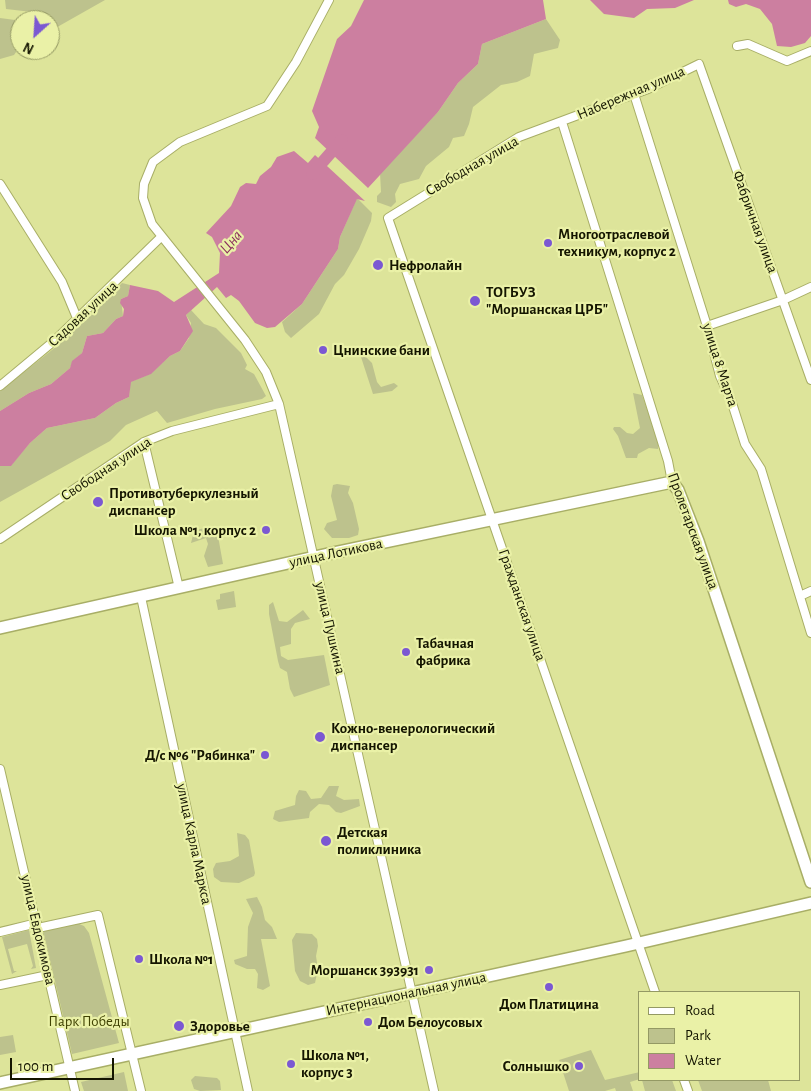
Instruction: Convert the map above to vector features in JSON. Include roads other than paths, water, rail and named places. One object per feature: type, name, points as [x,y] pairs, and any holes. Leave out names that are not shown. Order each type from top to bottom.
[{"type":"street","name":"улица Пушкина","points":[[329,0],[274,98],[267,106],[254,113],[198,133],[180,142],[153,162],[147,174],[143,198],[146,210],[161,237],[262,364],[274,387],[280,404],[434,1091]]},
{"type":"street","points":[[737,46],[748,44],[787,61],[811,51]]},
{"type":"street","name":"Набережная улица","points":[[562,122],[634,94],[699,64]]},
{"type":"street","name":"Фабричная улица","points":[[699,64],[811,380]]},
{"type":"street","name":"улица 8 Марта","points":[[634,94],[708,326],[720,376],[731,400],[745,444],[761,469],[811,633]]},
{"type":"street","name":"Свободная улица","points":[[388,218],[520,137],[562,122]]},
{"type":"street","name":"Пролетарская улица","points":[[562,122],[668,461],[672,482],[678,490],[698,541],[811,882]]},
{"type":"street","points":[[0,184],[62,282],[77,318]]},
{"type":"street","name":"Гражданская улица","points":[[388,218],[655,991]]},
{"type":"street","name":"Садовая улица","points":[[0,386],[54,341],[122,277],[161,237]]},
{"type":"street","points":[[708,326],[783,300],[811,287]]},
{"type":"street","name":"Свободная улица","points":[[0,539],[144,442],[172,431],[280,404]]},
{"type":"street","points":[[144,442],[179,588]]},
{"type":"street","name":"улица Лотикова","points":[[0,628],[141,598],[314,557],[672,482]]},
{"type":"street","points":[[800,596],[811,591]]},
{"type":"street","name":"улица Карла Маркса","points":[[141,598],[248,1091]]},
{"type":"street","name":"улица Евдокимова","points":[[0,769],[75,1091]]},
{"type":"street","name":"Интернациональная улица","points":[[0,1083],[639,944],[811,903]]},
{"type":"street","points":[[0,932],[98,915],[141,1091]]},
{"type":"street","points":[[0,985],[48,975]]},
{"type":"water","points":[[364,0],[543,0],[546,19],[482,44],[478,64],[458,83],[438,112],[368,188],[315,138],[319,127],[312,111],[337,39],[351,26]]},
{"type":"water","points":[[590,0],[694,0],[675,8],[647,9],[634,18],[604,14]]},
{"type":"water","points":[[728,0],[811,0],[811,36],[805,43],[791,47],[777,46],[772,24],[760,9],[746,4],[736,7],[729,4]]},
{"type":"water","points":[[294,151],[308,163],[315,155],[365,201],[357,199],[340,237],[338,249],[302,304],[275,327],[267,328],[255,323],[239,301],[231,295],[226,298],[217,287],[186,315],[193,331],[180,351],[170,356],[151,374],[131,382],[129,397],[116,403],[95,418],[47,428],[30,443],[11,466],[0,466],[0,411],[29,393],[51,384],[70,368],[72,361],[82,353],[87,336],[103,333],[116,319],[123,316],[124,309],[120,303],[121,299],[128,296],[130,285],[158,291],[174,302],[219,273],[220,253],[212,237],[206,233],[231,206],[240,187],[246,183],[256,184],[260,176],[271,167],[277,157]]},
{"type":"waterway","name":"Цна","points":[[312,174],[342,140]]},
{"type":"place","name":"Многоотраслевой техникум, корпус 2","points":[[548,243]]},
{"type":"place","name":"Нефролайн","points":[[378,265]]},
{"type":"place","name":"ТОГБУЗ \"Моршанская ЦРБ\"","points":[[475,301]]},
{"type":"place","name":"Цнинские бани","points":[[323,350]]},
{"type":"place","name":"Противотуберкулезный диспансер","points":[[98,502]]},
{"type":"place","name":"Школа №1, корпус 2","points":[[266,530]]},
{"type":"place","name":"Табачная фабрика","points":[[406,652]]},
{"type":"place","name":"Кожно-венерологический диспансер","points":[[320,737]]},
{"type":"place","name":"Д/с №6 \"Рябинка\"","points":[[265,755]]},
{"type":"place","name":"Детская поликлиника","points":[[326,841]]},
{"type":"place","name":"Школа №1","points":[[139,959]]},
{"type":"place","name":"Моршанск 393931","points":[[429,970]]},
{"type":"place","name":"Дом Платицина","points":[[549,987]]},
{"type":"place","name":"Дом Белоусовых","points":[[368,1022]]},
{"type":"place","name":"Здоровье","points":[[179,1026]]},
{"type":"place","name":"Школа №1, корпус 3","points":[[291,1064]]},
{"type":"place","name":"Солнышко","points":[[579,1066]]},
{"type":"park label","name":"Парк Победы","points":[[89,1021]]}]
